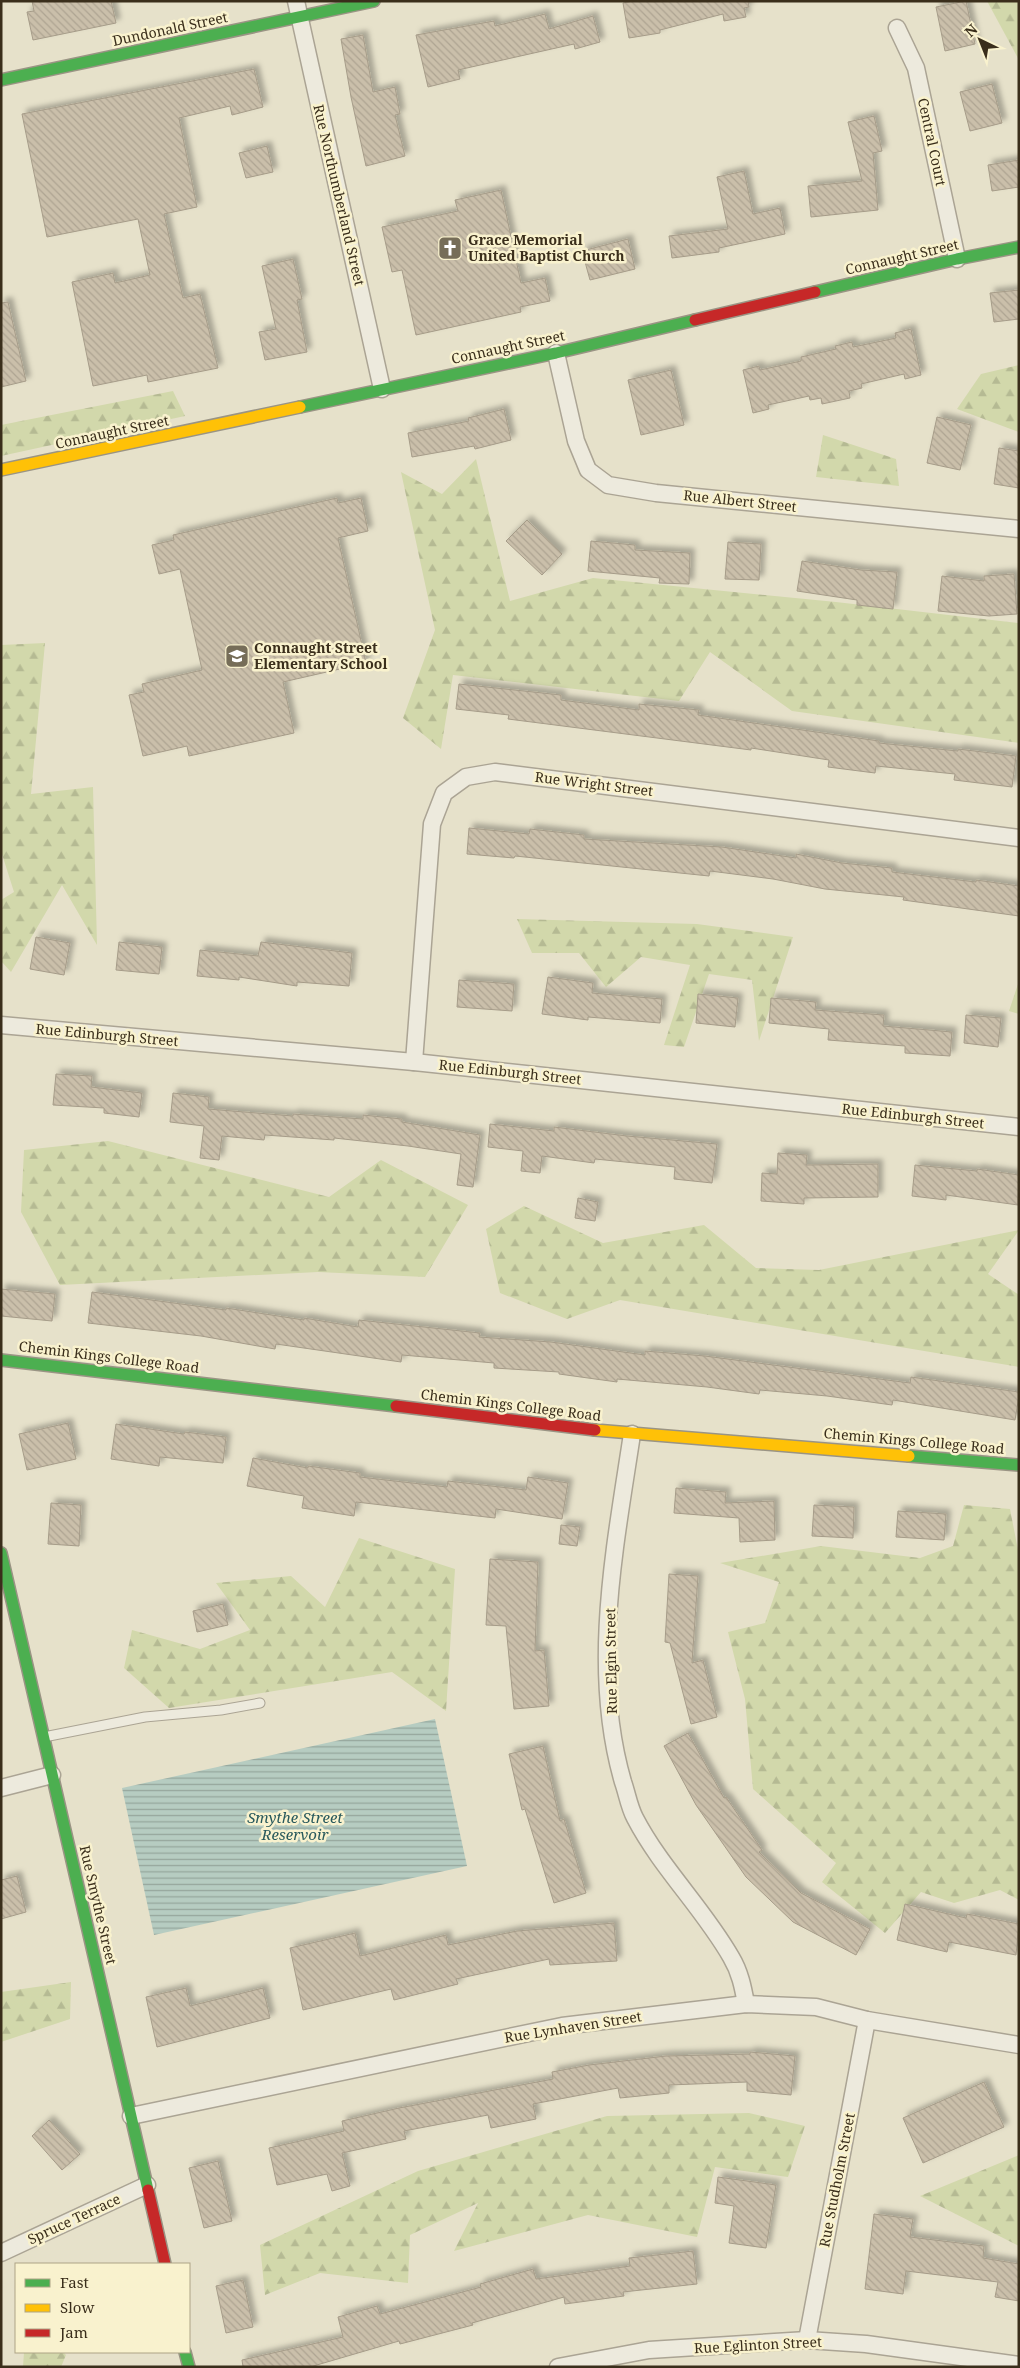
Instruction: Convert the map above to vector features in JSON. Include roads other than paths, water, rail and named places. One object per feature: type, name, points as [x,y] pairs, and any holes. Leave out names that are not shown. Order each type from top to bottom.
[{"type":"street","name":"Dundonald Street","points":[[1,80],[297,9],[374,1]]},
{"type":"street","name":"Rue Northumberland Street","points":[[297,9],[382,389]]},
{"type":"street","name":"Central Court","points":[[897,28],[916,68],[958,259]]},
{"type":"street","name":"Connaught Street","points":[[1,470],[556,353],[958,259],[1019,247]]},
{"type":"street","name":"Rue Albert Street","points":[[556,353],[576,441],[588,470],[608,485],[656,492],[1019,529]]},
{"type":"street","name":"Rue Wright Street","points":[[414,1062],[432,824],[444,793],[466,777],[494,772],[1019,838]]},
{"type":"street","name":"Rue Edinburgh Street","points":[[1,1025],[414,1062],[1019,1127]]},
{"type":"street","name":"Chemin Kings College Road","points":[[1,1360],[632,1434],[1019,1465]]},
{"type":"street","name":"Rue Elgin Street","points":[[632,1434],[614,1554],[607,1634],[608,1702],[617,1759],[634,1816],[665,1868],[731,1957],[741,1980],[746,2004]]},
{"type":"street","name":"Rue Smythe Street","points":[[1,1553],[165,2263]]},
{"type":"street","points":[[1,1788],[52,1775]]},
{"type":"street","name":"Rue Lynhaven Street","points":[[131,2116],[562,2026],[746,2004],[816,2007],[867,2020],[1019,2045]]},
{"type":"street","name":"Rue Studholm Street","points":[[807,2340],[867,2020]]},
{"type":"street","name":"Spruce Terrace","points":[[1,2253],[147,2185]]},
{"type":"street","name":"Rue Eglinton Street","points":[[558,2367],[649,2350],[807,2340],[866,2344],[1019,2365]]},
{"type":"street","points":[[185,2353],[188,2367]]},
{"type":"lane","points":[[44,1737],[145,1718],[221,1710],[260,1703]]},
{"type":"water","name":"Smythe Street Reservoir","points":[[435,1719],[467,1866],[154,1935],[122,1788]]},
{"type":"place","name":"Grace Memorial United Baptist Church","points":[[450,248]]},
{"type":"place","name":"Connaught Street Elementary School","points":[[237,656]]}]
